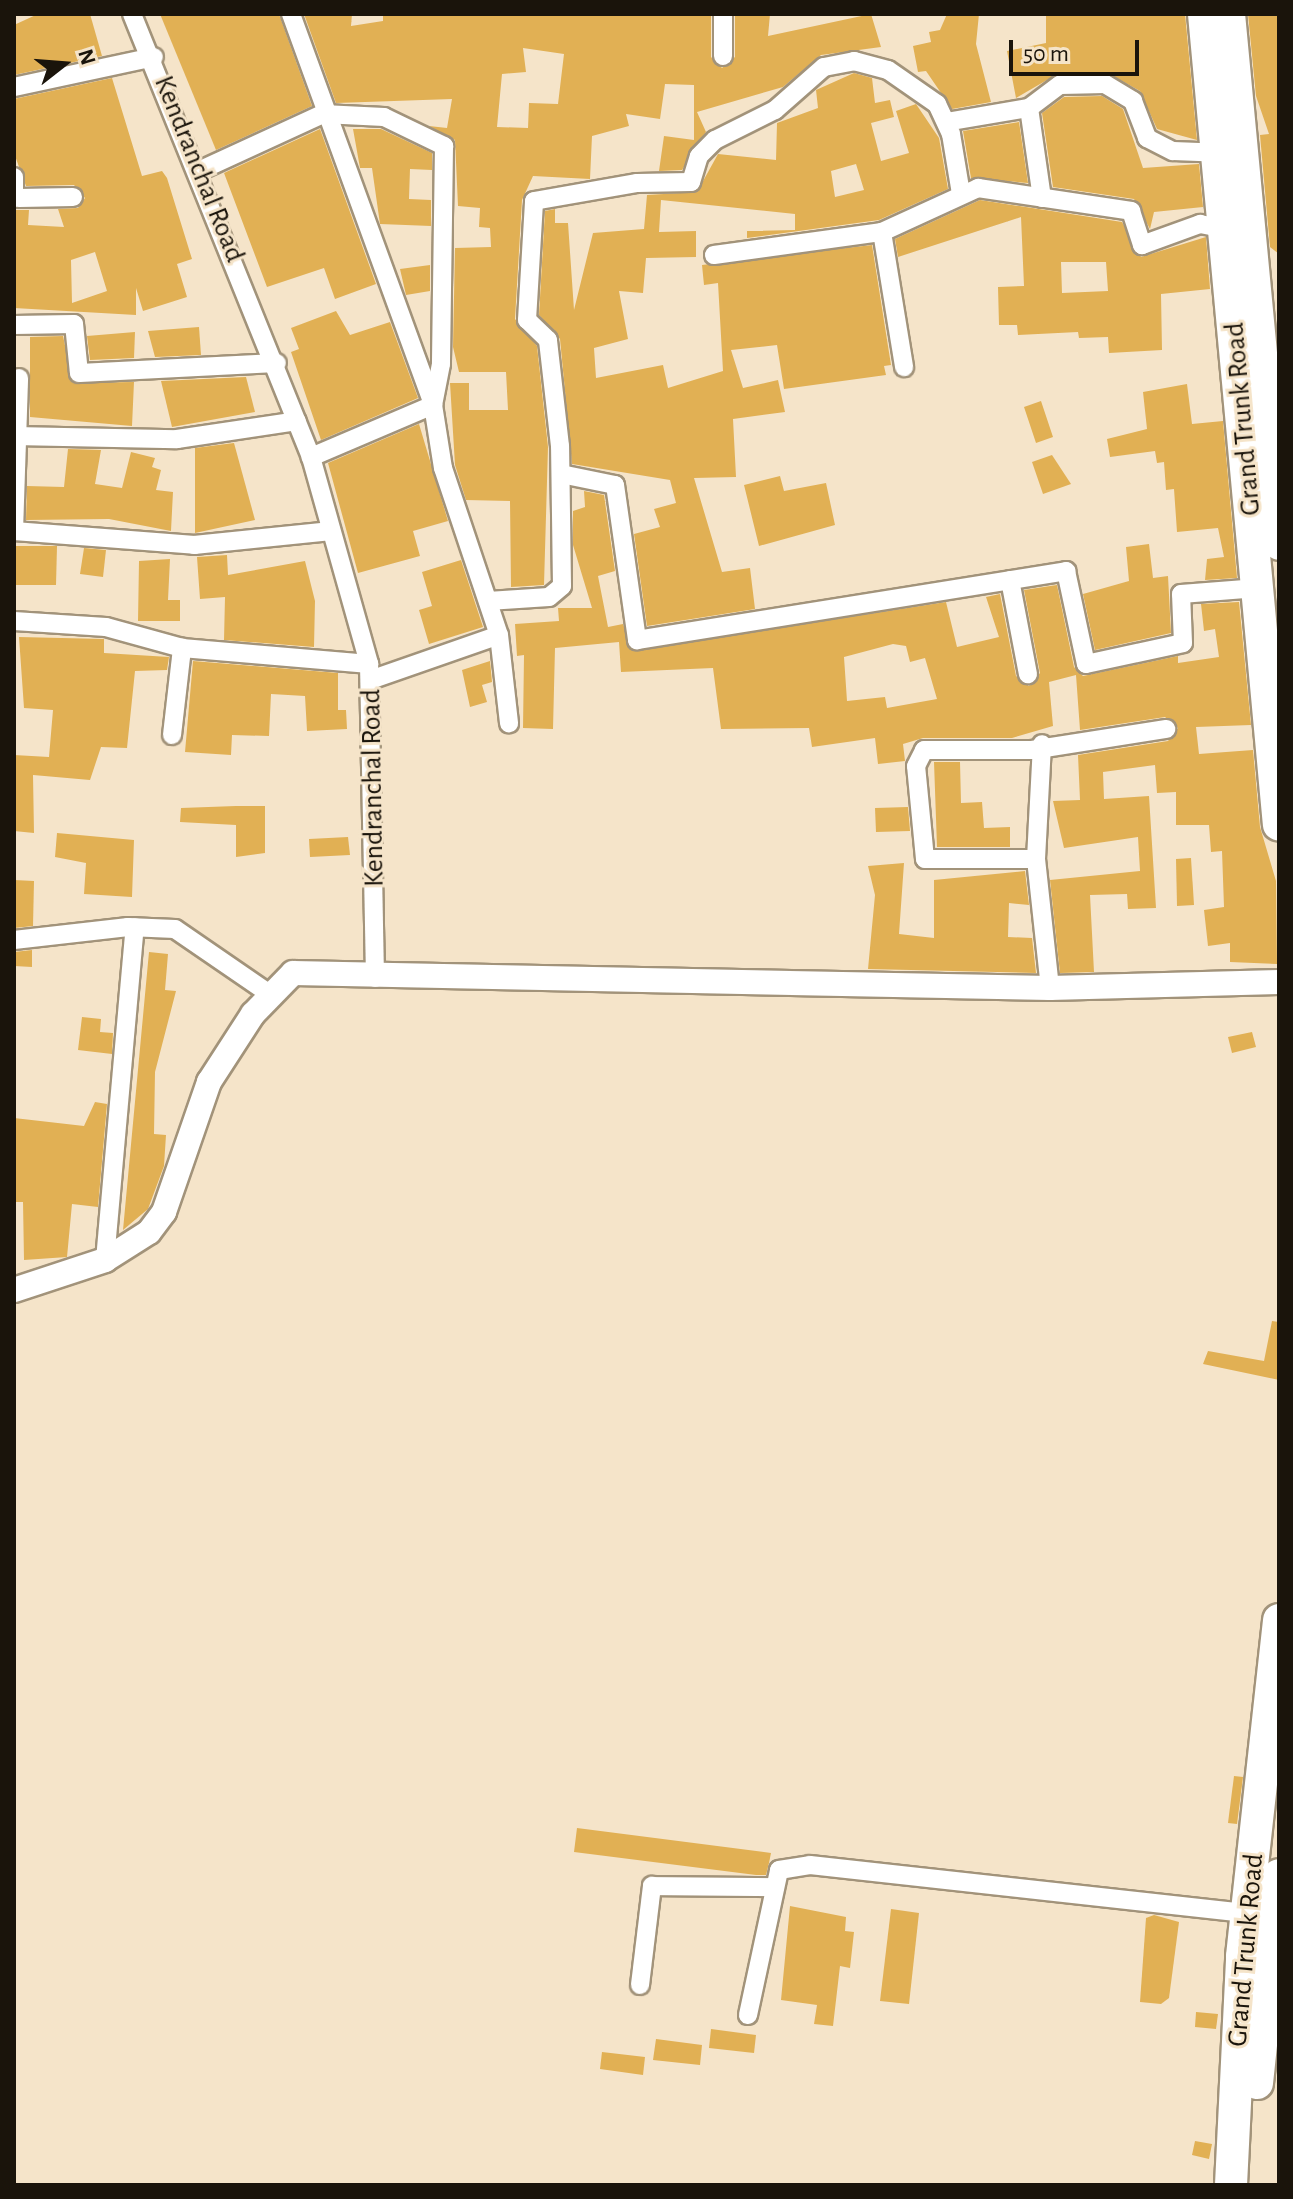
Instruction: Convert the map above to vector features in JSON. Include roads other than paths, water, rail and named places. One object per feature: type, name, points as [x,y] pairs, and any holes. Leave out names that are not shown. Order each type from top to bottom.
[{"type":"highway","name":"Grand Trunk Road","points":[[1204,14],[1273,401],[1279,544]]},
{"type":"highway","name":"Grand Trunk Road","points":[[1229,14],[1227,241],[1279,825]]},
{"type":"highway","name":"Grand Trunk Road","points":[[1231,2185],[1247,1913],[1279,1620]]},
{"type":"highway","name":"Grand Trunk Road","points":[[1249,2185],[1279,1875]]},
{"type":"street","points":[[291,14],[323,114],[433,405],[443,468],[499,635],[509,723]]},
{"type":"street","points":[[723,14],[723,56]]},
{"type":"street","name":"Kendranchal Road","points":[[139,16],[277,363],[311,457],[371,671],[375,978]]},
{"type":"street","points":[[14,87],[154,57]]},
{"type":"street","points":[[488,601],[549,597],[562,586],[561,474],[548,340],[527,320],[534,201],[637,183],[691,182],[699,156],[715,140],[839,64],[888,70],[923,88],[946,122],[961,194]]},
{"type":"street","points":[[946,122],[1029,108],[1060,85],[1105,84],[1133,101],[1147,138],[1173,151],[1230,153]]},
{"type":"street","points":[[1029,108],[1042,198]]},
{"type":"street","points":[[201,170],[323,114],[384,117],[444,146],[441,364],[433,405]]},
{"type":"street","points":[[14,177],[17,198],[73,197]]},
{"type":"street","points":[[714,255],[882,232],[978,188],[1131,211],[1142,245],[1200,224],[1220,228],[1227,241]]},
{"type":"street","points":[[882,232],[904,367]]},
{"type":"street","points":[[14,325],[74,324],[79,373],[277,363]]},
{"type":"street","points":[[19,378],[14,531],[194,545],[331,531]]},
{"type":"street","points":[[311,457],[433,405]]},
{"type":"street","points":[[15,436],[177,439],[297,421]]},
{"type":"street","points":[[561,474],[615,485],[637,640],[1066,571],[1086,664],[1183,643],[1181,594],[1258,588]]},
{"type":"street","points":[[1010,580],[1028,674]]},
{"type":"street","points":[[14,621],[106,627],[182,648],[371,671],[499,635]]},
{"type":"street","points":[[172,735],[182,648]]},
{"type":"street","points":[[1036,859],[925,859],[916,766],[924,750],[1042,744],[1166,729]]},
{"type":"street","points":[[1042,744],[1036,859],[1050,988]]},
{"type":"street","points":[[14,940],[135,927],[175,929],[271,995]]},
{"type":"street","points":[[105,1260],[135,927]]},
{"type":"street","points":[[14,1290],[105,1260],[149,1232],[164,1212],[209,1082],[271,995],[293,973],[375,978],[429,970],[660,984],[1050,988],[1279,982]]},
{"type":"street","points":[[748,2015],[779,1870],[810,1865],[1247,1913]]},
{"type":"street","points":[[640,1985],[652,1886],[775,1887]]}]
